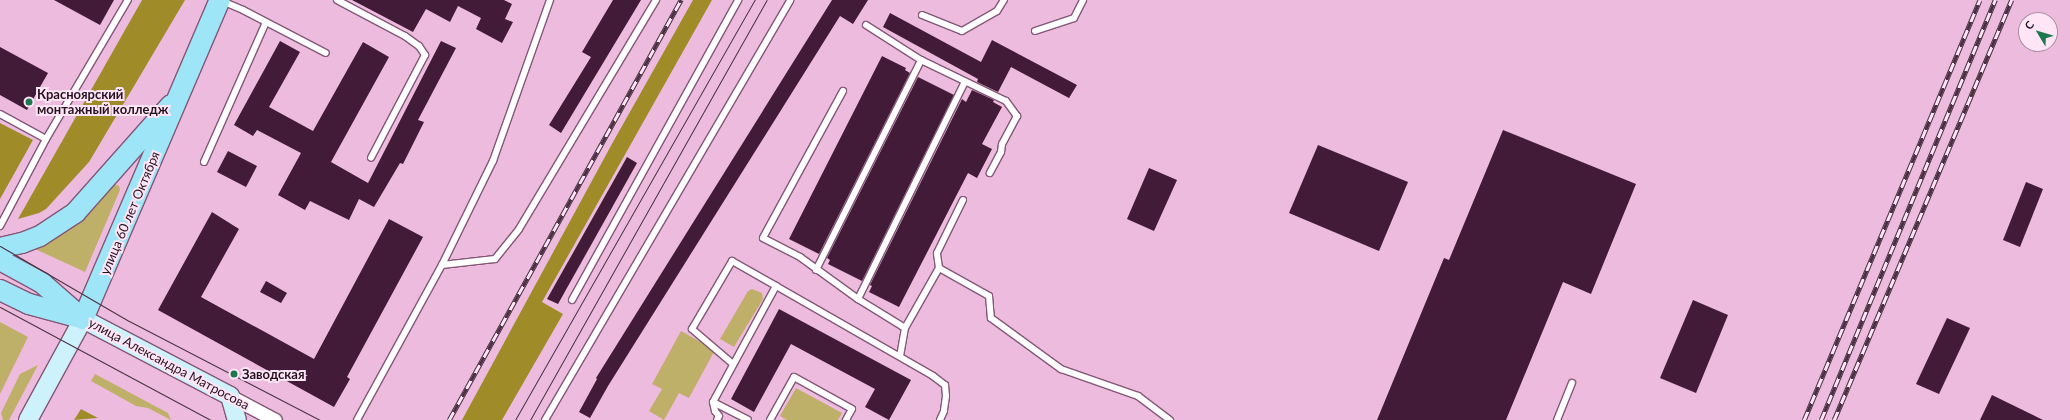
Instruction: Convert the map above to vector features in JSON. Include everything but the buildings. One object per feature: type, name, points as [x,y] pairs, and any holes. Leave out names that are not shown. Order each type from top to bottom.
[{"type":"main road","name":"улица 60 лет Октября","points":[[28,420],[83,319],[220,0]]},
{"type":"main road","points":[[0,248],[22,243],[40,236],[75,213],[151,126],[179,97]]},
{"type":"main road","name":"улица Александра Матросова","points":[[0,260],[42,283],[83,319]]},
{"type":"main road","name":"улица Александра Матросова","points":[[0,290],[29,304],[83,319],[230,396]]},
{"type":"main road","points":[[230,396],[237,420]]},
{"type":"street","name":"улица Александра Матросова","points":[[230,396],[275,420]]},
{"type":"lane","points":[[0,226],[46,139],[128,0]]},
{"type":"lane","points":[[220,0],[326,53]]},
{"type":"lane","points":[[337,0],[405,36],[419,46],[425,55],[371,158]]},
{"type":"lane","points":[[357,420],[442,266],[493,161],[550,0]]},
{"type":"lane","points":[[442,266],[495,259],[519,230],[656,0]]},
{"type":"lane","points":[[572,300],[738,0]]},
{"type":"lane","points":[[545,420],[790,0]]},
{"type":"lane","points":[[922,15],[962,31],[997,11],[1004,0]]},
{"type":"lane","points":[[1035,31],[1074,18],[1083,0]]},
{"type":"lane","points":[[204,162],[266,22]]},
{"type":"lane","points":[[866,25],[921,60],[1006,101],[1017,116],[1002,144],[1002,152],[990,173]]},
{"type":"lane","points":[[816,270],[921,60]]},
{"type":"lane","points":[[858,299],[965,82]]},
{"type":"lane","points":[[843,91],[763,238],[800,257],[858,299],[905,328]]},
{"type":"lane","points":[[0,114],[46,139]]},
{"type":"lane","points":[[900,356],[905,328],[939,268],[937,252],[964,200]]},
{"type":"lane","points":[[733,364],[692,329],[732,261],[900,356],[945,385],[946,396],[944,411],[940,420]]},
{"type":"lane","points":[[939,268],[989,296],[991,318],[1061,369],[1138,396],[1170,420]]},
{"type":"lane","points":[[718,420],[719,416],[715,411],[713,402],[776,286]]},
{"type":"lane","points":[[770,420],[794,378],[852,409],[846,420]]},
{"type":"lane","points":[[1557,420],[1572,383]]},
{"type":"lane","points":[[713,402],[748,420]]},
{"type":"shaded area","points":[[142,0],[185,0],[89,162],[46,209],[39,213],[18,219]]},
{"type":"shaded area","points":[[693,0],[712,0],[542,302],[563,314],[502,420],[462,420],[613,142]]},
{"type":"shaded area","points":[[0,123],[33,140],[0,199]]},
{"type":"shaded area","points":[[114,184],[119,186],[120,190],[85,272],[35,249],[71,225]]},
{"type":"shaded area","points":[[752,289],[762,293],[763,299],[734,347],[720,339],[748,291]]},
{"type":"shaded area","points":[[0,322],[28,337],[0,394]]},
{"type":"shaded area","points":[[681,331],[715,350],[689,398],[679,393],[664,420],[649,411],[662,389],[652,384]]},
{"type":"shaded area","points":[[38,365],[9,420],[3,420],[1,413],[20,374]]},
{"type":"shaded area","points":[[95,374],[168,413],[171,420],[148,408],[136,406],[91,381]]},
{"type":"shaded area","points":[[796,388],[842,413],[838,420],[787,420],[780,416]]},
{"type":"shaded area","points":[[81,409],[98,418],[74,420]]},
{"type":"tram line","points":[[515,420],[755,0]]},
{"type":"tram line","points":[[530,420],[767,0]]},
{"type":"tram line","points":[[0,246],[129,321],[320,420]]},
{"type":"tram line","points":[[0,307],[211,420]]},
{"type":"railway","points":[[449,420],[681,0]]},
{"type":"railway","points":[[1804,420],[1980,0]]},
{"type":"railway","points":[[1821,420],[1995,0]]},
{"type":"railway","points":[[1834,420],[2011,0]]},
{"type":"place","name":"Красноярский монтажный колледж","points":[[29,102]]},
{"type":"place","name":"Заводская","points":[[234,374]]}]
